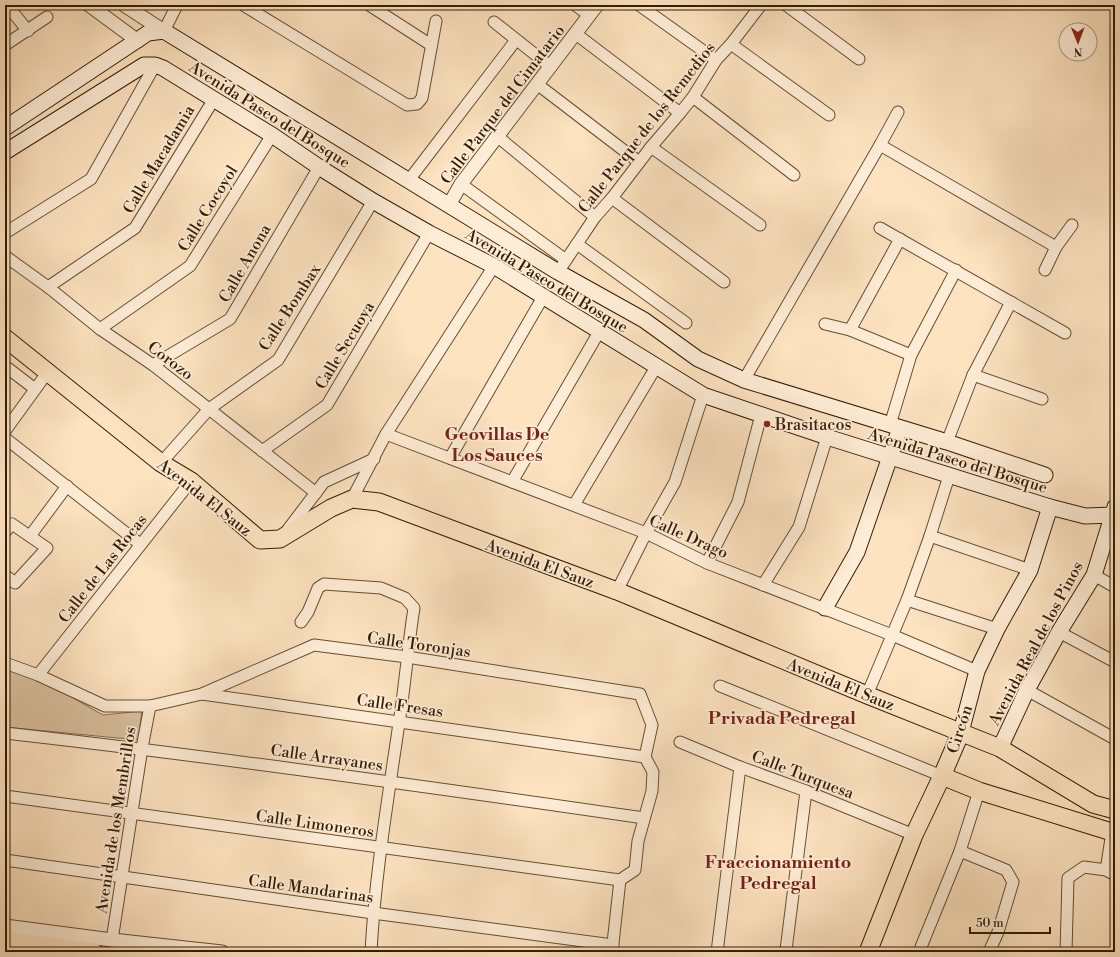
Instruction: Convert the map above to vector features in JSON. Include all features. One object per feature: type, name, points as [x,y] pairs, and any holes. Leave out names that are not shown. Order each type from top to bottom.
[{"type":"main road","points":[[5,128],[148,33],[164,31]]},
{"type":"main road","name":"Avenida Paseo del Bosque","points":[[164,31],[449,204],[562,266],[644,320],[698,359],[744,380],[947,442],[1044,475]]},
{"type":"main road","points":[[5,152],[144,65],[155,65]]},
{"type":"main road","name":"Avenida Paseo del Bosque","points":[[155,65],[163,68],[272,135],[373,201],[429,233],[494,266],[656,367],[703,394],[826,437],[1050,507],[1086,516],[1114,512]]},
{"type":"main road","name":"Avenida El Sauz","points":[[5,338],[161,463],[191,481],[260,540],[280,539],[331,508],[352,499],[379,502],[617,591],[867,695],[1000,748],[1093,804],[1115,810]]},
{"type":"main road","points":[[825,608],[857,552],[890,457],[895,427]]},
{"type":"main road","name":"Circón","points":[[868,952],[914,835],[961,732],[977,671],[997,629],[1030,570],[1050,507]]},
{"type":"main road","name":"Avenida Real de los Pinos","points":[[1000,748],[1027,690],[1059,632],[1094,575],[1114,512]]},
{"type":"main road","points":[[942,776],[979,791],[1114,833]]},
{"type":"main road","points":[[5,940],[94,952]]},
{"type":"street","points":[[7,5],[28,30]]},
{"type":"street","points":[[89,5],[138,41]]},
{"type":"street","points":[[124,5],[164,31],[178,5]]},
{"type":"street","points":[[242,5],[408,105],[417,104],[422,98],[436,21]]},
{"type":"street","points":[[369,5],[431,45]]},
{"type":"street","points":[[575,5],[589,15]]},
{"type":"street","name":"Calle Parque del Cimatario","points":[[449,204],[461,184],[597,5]]},
{"type":"street","points":[[639,5],[716,60]]},
{"type":"street","points":[[786,5],[859,59]]},
{"type":"street","name":"Calle Parque de los Remedios","points":[[562,266],[595,217],[693,97],[716,60],[731,44],[756,7]]},
{"type":"street","points":[[5,45],[47,17]]},
{"type":"street","points":[[494,22],[551,67]]},
{"type":"street","points":[[576,34],[680,113]]},
{"type":"street","points":[[409,180],[516,40]]},
{"type":"street","points":[[731,44],[829,115]]},
{"type":"street","points":[[5,234],[91,179],[155,65]]},
{"type":"street","points":[[537,84],[639,162]]},
{"type":"street","points":[[693,97],[794,175]]},
{"type":"street","name":"Calle Macadamia","points":[[48,287],[135,228],[214,99]]},
{"type":"street","points":[[744,380],[898,112]]},
{"type":"street","name":"Calle Cocoyol","points":[[100,329],[190,266],[272,135]]},
{"type":"street","points":[[497,136],[595,217]]},
{"type":"street","points":[[880,145],[1056,247]]},
{"type":"street","points":[[651,147],[760,225]]},
{"type":"street","name":"Calle Anona","points":[[153,365],[230,319],[319,167]]},
{"type":"street","points":[[461,184],[562,266]]},
{"type":"street","points":[[612,198],[724,282]]},
{"type":"street","name":"Calle Bombax","points":[[161,463],[208,409],[278,360],[373,201]]},
{"type":"street","points":[[1045,270],[1056,247],[1072,225]]},
{"type":"street","points":[[880,228],[1065,333]]},
{"type":"street","name":"Calle Secuoya","points":[[262,451],[327,405],[429,233]]},
{"type":"street","points":[[850,330],[900,239]]},
{"type":"street","points":[[577,244],[686,323]]},
{"type":"street","name":"Corozo","points":[[5,256],[48,287],[100,329],[153,365],[316,493]]},
{"type":"street","points":[[352,499],[386,434],[494,266]]},
{"type":"street","points":[[895,427],[910,355],[956,270]]},
{"type":"street","points":[[450,458],[543,297]]},
{"type":"street","points":[[947,442],[972,375],[1011,302]]},
{"type":"street","points":[[825,324],[850,330],[910,355]]},
{"type":"street","points":[[512,482],[599,332]]},
{"type":"street","points":[[5,366],[35,389]]},
{"type":"street","points":[[574,505],[656,367]]},
{"type":"street","points":[[5,431],[47,373]]},
{"type":"street","points":[[972,375],[1042,399]]},
{"type":"street","points":[[617,591],[646,533],[675,482],[703,394]]},
{"type":"street","points":[[707,563],[738,502],[761,415]]},
{"type":"street","name":"Calle Drago","points":[[386,434],[646,533],[707,563],[825,608],[977,671]]},
{"type":"street","points":[[763,585],[799,528],[826,437]]},
{"type":"street","points":[[5,438],[140,544]]},
{"type":"street","points":[[280,539],[324,482],[374,459]]},
{"type":"street","points":[[867,695],[908,600],[949,476]]},
{"type":"street","name":"Calle de Las Rocas","points":[[38,675],[191,481]]},
{"type":"street","points":[[30,536],[67,486]]},
{"type":"street","points":[[5,532],[12,524],[47,548],[15,583],[5,575]]},
{"type":"street","points":[[930,536],[1030,570]]},
{"type":"street","points":[[1094,575],[1115,587]]},
{"type":"street","points":[[302,622],[318,588],[324,584],[381,588],[405,598],[414,608],[381,848],[373,913],[371,952]]},
{"type":"street","points":[[908,600],[997,629]]},
{"type":"street","points":[[1059,632],[1115,662]]},
{"type":"street","name":"Calle Toronjas","points":[[202,694],[314,645],[407,658],[640,694],[652,725],[646,757]]},
{"type":"street","name":"Calle Fresas","points":[[5,663],[38,675],[105,706],[150,706],[202,694],[646,757]]},
{"type":"street","points":[[720,686],[942,776]]},
{"type":"street","points":[[1027,690],[1115,739]]},
{"type":"street","name":"Avenida de los Membrillos","points":[[112,940],[150,706]]},
{"type":"street","name":"Calle Arrayanes","points":[[5,733],[142,748],[390,781],[644,818]]},
{"type":"street","name":"Calle Turquesa","points":[[680,742],[914,835]]},
{"type":"street","points":[[612,948],[620,880],[635,870],[638,841],[652,791],[653,772],[646,757]]},
{"type":"street","points":[[717,952],[740,767]]},
{"type":"street","points":[[783,952],[786,950],[806,791]]},
{"type":"street","points":[[919,952],[960,851],[979,791]]},
{"type":"street","name":"Calle Limoneros","points":[[5,796],[620,880]]},
{"type":"street","points":[[1066,952],[1068,878],[1084,866],[1111,872],[1114,833]]},
{"type":"street","points":[[960,851],[1006,870],[1013,882],[998,932],[989,952]]},
{"type":"street","name":"Calle Mandarinas","points":[[5,860],[612,948]]},
{"type":"street","points":[[5,926],[222,952]]},
{"type":"street","points":[[998,932],[999,952]]},
{"type":"shaded area","points":[[5,665],[36,677],[103,715],[142,711],[138,740],[5,727]]},
{"type":"place","name":"Brasitacos","points":[[767,424]]},
{"type":"district","name":"Geovillas De Los Sauces","points":[[497,444]]},
{"type":"district","name":"Privada Pedregal","points":[[782,718]]},
{"type":"district","name":"Fraccionamiento Pedregal","points":[[778,872]]}]
